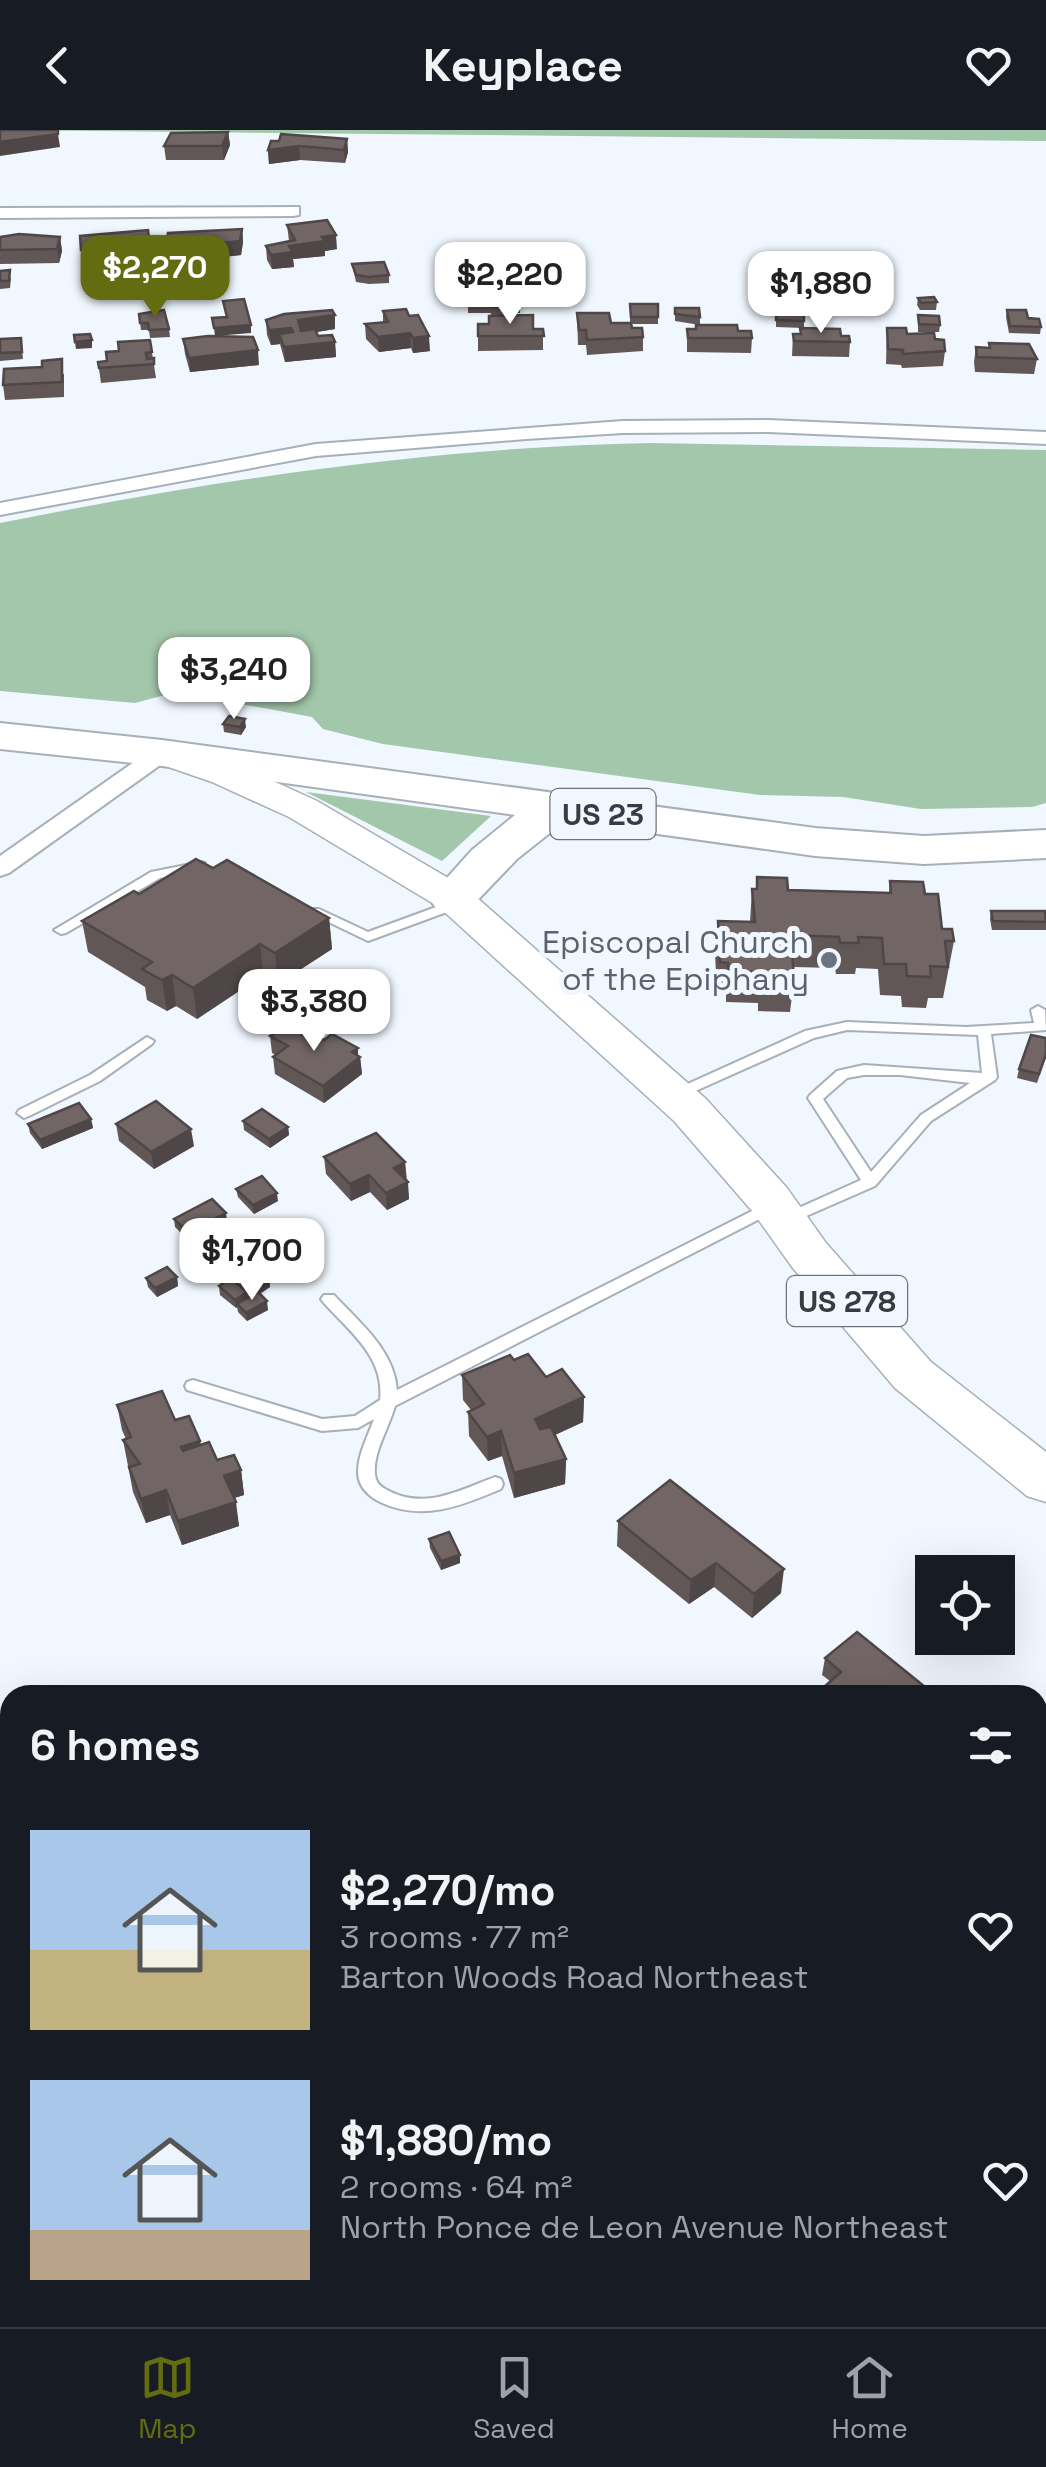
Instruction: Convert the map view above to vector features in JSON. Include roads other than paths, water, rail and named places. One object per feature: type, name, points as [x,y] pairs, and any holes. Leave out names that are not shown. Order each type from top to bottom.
[{"type":"highway","name":"US 23","points":[[0,736],[162,753],[869,847],[943,850],[1046,844]]},
{"type":"highway","points":[[456,900],[477,868],[524,828],[555,808]]},
{"type":"main road","name":"US 278","points":[[162,753],[226,774],[303,808],[456,900],[674,1096],[779,1213],[867,1326],[913,1374],[1046,1481]]},
{"type":"street","points":[[0,213],[293,210]]},
{"type":"street","points":[[0,509],[316,450],[526,433],[623,427],[768,426],[1046,438]]},
{"type":"street","points":[[0,868],[162,753]]},
{"type":"lane","points":[[61,930],[156,876],[194,865],[210,868]]},
{"type":"lane","points":[[298,904],[368,937],[456,900]]},
{"type":"lane","points":[[674,1096],[810,1034],[847,1026],[984,1030],[1042,1027],[1038,1010]]},
{"type":"lane","points":[[984,1030],[990,1076]]},
{"type":"lane","points":[[24,1113],[94,1078],[147,1041]]},
{"type":"lane","points":[[870,1182],[815,1098],[842,1074],[916,1071],[964,1080],[990,1076]]},
{"type":"lane","points":[[193,1386],[322,1425],[358,1422],[390,1402],[779,1213],[870,1182],[926,1118],[990,1076]]},
{"type":"lane","points":[[329,1299],[376,1354],[387,1375],[390,1402],[366,1473],[372,1490],[394,1502],[424,1508],[454,1502],[495,1484]]},
{"type":"place","name":"Episcopal Church of the Epiphany","points":[[829,960]]}]
